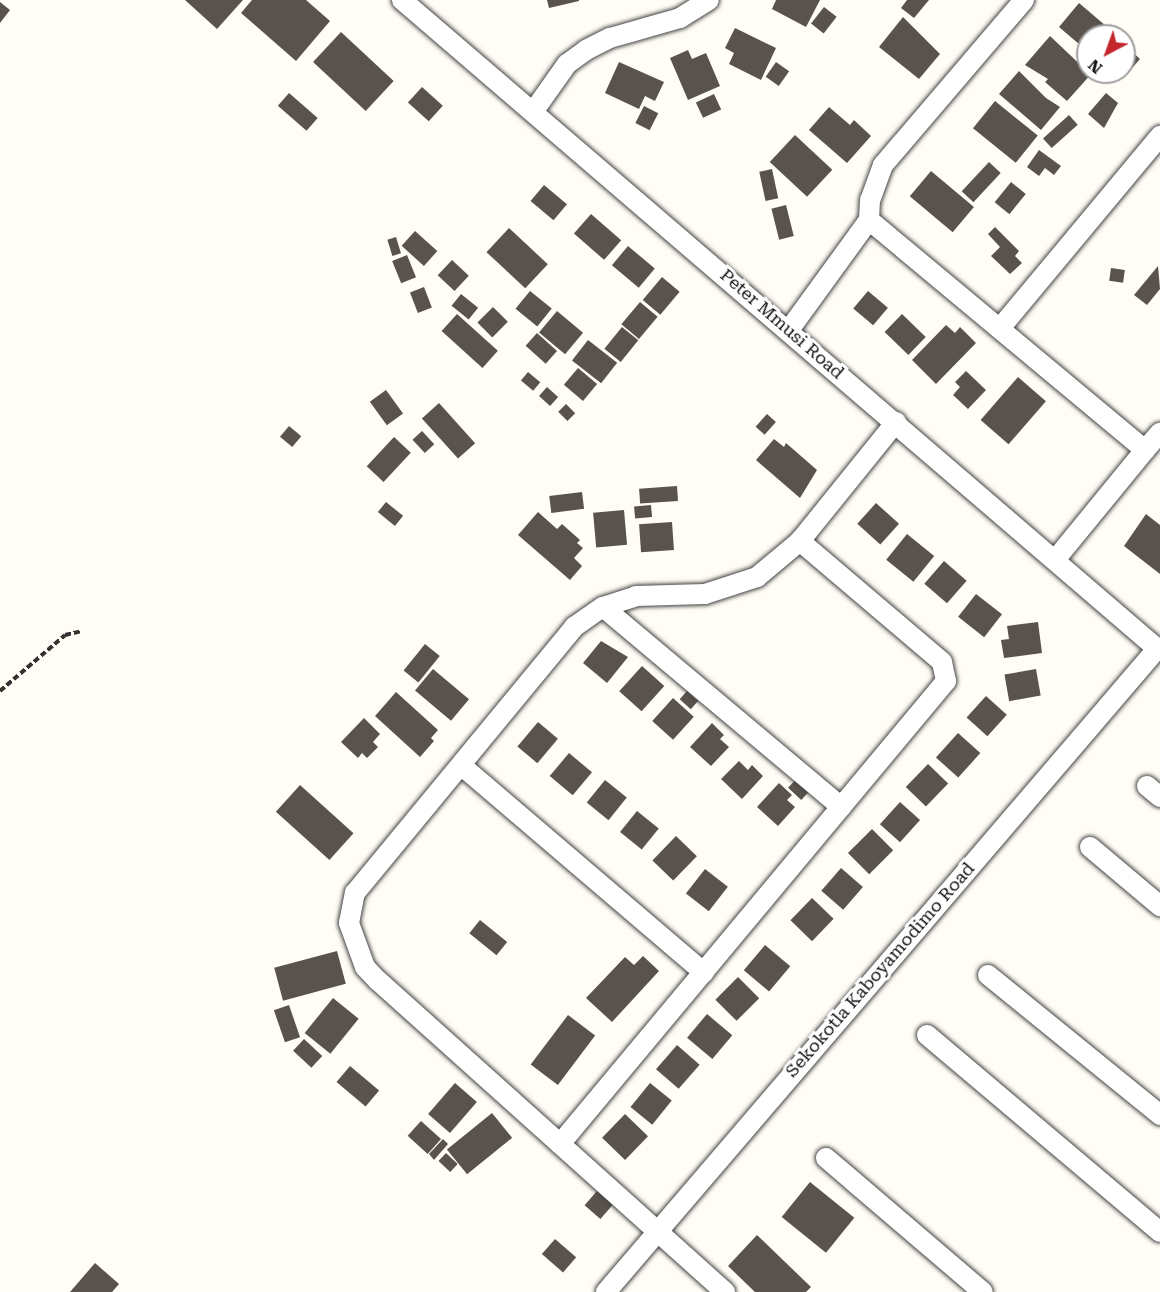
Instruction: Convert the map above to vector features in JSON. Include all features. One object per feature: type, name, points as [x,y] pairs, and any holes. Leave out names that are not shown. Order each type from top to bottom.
[{"type":"street","name":"Peter Mmusi Road","points":[[402,0],[789,330],[1158,650]]},
{"type":"street","points":[[533,111],[567,64],[586,50],[610,38],[680,18],[709,0]]},
{"type":"street","points":[[789,330],[869,220],[870,201],[883,165],[1024,0]]},
{"type":"street","points":[[1001,327],[1160,136]]},
{"type":"street","points":[[869,220],[1001,327],[1145,450]]},
{"type":"street","points":[[725,1292],[378,981],[365,967],[352,938],[349,923],[355,893],[462,766],[574,627],[603,607],[636,596],[705,594],[757,577],[800,541],[896,422]]},
{"type":"street","points":[[1055,561],[1160,433]]},
{"type":"street","points":[[560,1144],[932,701],[946,681],[947,671],[942,662],[800,541]]},
{"type":"street","points":[[603,607],[841,807]]},
{"type":"street","name":"Sekokotla Kaboyamodimo Road","points":[[606,1292],[1158,650]]},
{"type":"street","points":[[462,766],[704,973]]},
{"type":"street","points":[[1090,847],[1160,906]]},
{"type":"street","points":[[988,975],[1160,1115]]},
{"type":"street","points":[[927,1035],[1160,1232]]},
{"type":"street","points":[[826,1158],[983,1292]]},
{"type":"path","points":[[0,691],[65,635],[82,631]]},
{"type":"building","points":[[185,0],[243,0],[217,29]]},
{"type":"building","points":[[252,0],[306,0],[330,21],[296,61],[241,13]]},
{"type":"building","points":[[547,0],[579,0],[579,1],[549,8]]},
{"type":"building","points":[[776,0],[820,0],[806,27],[772,9]]},
{"type":"building","points":[[907,0],[929,0],[914,18],[901,8]]},
{"type":"building","points":[[0,2],[10,10],[0,23]]},
{"type":"building","points":[[1079,3],[1104,24],[1076,24],[1076,41],[1059,27]]},
{"type":"building","points":[[824,7],[837,17],[824,33],[811,24]]},
{"type":"building","points":[[903,17],[940,54],[919,79],[879,47]]},
{"type":"building","points":[[735,28],[776,48],[761,80],[729,64],[734,53],[725,48]]},
{"type":"building","points":[[341,32],[394,81],[366,111],[313,62]]},
{"type":"building","points":[[1050,36],[1076,61],[1076,84],[1082,84],[1067,101],[1045,82],[1048,79],[1025,65]]},
{"type":"building","points":[[688,50],[692,59],[706,53],[720,86],[688,100],[670,58]]},
{"type":"building","points":[[619,62],[664,82],[655,101],[645,96],[639,109],[605,93]]},
{"type":"building","points":[[776,62],[789,71],[779,86],[766,77]]},
{"type":"building","points":[[1019,71],[1046,98],[1060,107],[1041,130],[999,94]]},
{"type":"building","points":[[422,87],[443,106],[429,121],[408,103]]},
{"type":"building","points":[[289,93],[318,118],[307,131],[278,106]]},
{"type":"building","points":[[1106,93],[1118,103],[1104,128],[1088,114]]},
{"type":"building","points":[[714,94],[721,109],[703,118],[696,102]]},
{"type":"building","points":[[995,101],[1038,136],[1016,163],[973,128]]},
{"type":"building","points":[[644,106],[658,113],[650,130],[635,123]]},
{"type":"building","points":[[829,107],[850,125],[854,120],[871,136],[847,163],[809,130]]},
{"type":"building","points":[[1069,115],[1078,125],[1052,148],[1043,138]]},
{"type":"building","points":[[795,135],[832,170],[807,197],[770,162]]},
{"type":"building","points":[[1039,150],[1061,166],[1054,175],[1045,168],[1039,176],[1027,167]]},
{"type":"building","points":[[989,162],[1001,173],[973,202],[962,191]]},
{"type":"building","points":[[772,169],[778,198],[766,201],[759,172]]},
{"type":"building","points":[[931,171],[974,207],[953,232],[910,196]]},
{"type":"building","points":[[1011,182],[1026,194],[1009,214],[995,202]]},
{"type":"building","points":[[544,185],[567,204],[553,220],[531,201]]},
{"type":"building","points":[[786,205],[794,236],[779,240],[771,209]]},
{"type":"building","points":[[591,214],[621,240],[604,260],[574,234]]},
{"type":"building","points":[[995,227],[1019,251],[1015,256],[1022,263],[1010,274],[991,256],[1000,247],[988,234]]},
{"type":"building","points":[[509,228],[548,264],[525,288],[486,252]]},
{"type":"building","points":[[415,231],[437,251],[424,266],[402,246]]},
{"type":"building","points":[[396,237],[401,253],[392,256],[387,240]]},
{"type":"building","points":[[628,246],[655,268],[639,288],[612,265]]},
{"type":"building","points":[[407,255],[416,277],[401,283],[392,261]]},
{"type":"building","points":[[452,260],[469,276],[454,291],[438,275]]},
{"type":"building","points":[[1158,266],[1160,289],[1147,305],[1134,295]]},
{"type":"building","points":[[1111,268],[1125,270],[1123,283],[1109,281]]},
{"type":"building","points":[[662,277],[680,292],[660,315],[643,300]]},
{"type":"building","points":[[424,287],[432,308],[418,313],[410,292]]},
{"type":"building","points":[[530,291],[552,309],[537,326],[516,309]]},
{"type":"building","points":[[868,291],[888,308],[873,325],[853,309]]},
{"type":"building","points":[[461,294],[478,308],[469,320],[452,306]]},
{"type":"building","points":[[640,302],[658,317],[639,339],[621,324]]},
{"type":"building","points":[[493,307],[508,322],[492,337],[477,323]]},
{"type":"building","points":[[557,311],[583,333],[565,354],[539,332]]},
{"type":"building","points":[[457,314],[498,351],[482,368],[442,331]]},
{"type":"building","points":[[902,314],[926,337],[908,355],[885,332]]},
{"type":"building","points":[[946,325],[955,333],[960,327],[976,343],[936,384],[912,360]]},
{"type":"building","points":[[622,327],[638,340],[621,362],[604,349]]},
{"type":"building","points":[[537,333],[557,351],[546,364],[526,346]]},
{"type":"building","points":[[588,340],[617,363],[601,383],[572,360]]},
{"type":"building","points":[[578,368],[597,384],[583,401],[564,385]]},
{"type":"building","points":[[966,371],[986,390],[968,409],[953,395],[960,387],[955,382]]},
{"type":"building","points":[[528,372],[540,382],[533,391],[521,380]]},
{"type":"building","points":[[1018,377],[1046,401],[1009,444],[981,420]]},
{"type":"building","points":[[547,387],[558,397],[550,406],[539,396]]},
{"type":"building","points":[[386,390],[403,413],[387,425],[370,402]]},
{"type":"building","points":[[439,403],[475,443],[458,459],[422,418]]},
{"type":"building","points":[[566,404],[575,413],[567,421],[558,412]]},
{"type":"building","points":[[767,414],[776,422],[765,435],[756,427]]},
{"type":"building","points":[[289,426],[301,436],[292,447],[280,437]]},
{"type":"building","points":[[422,431],[434,444],[425,453],[412,440]]},
{"type":"building","points":[[394,437],[411,453],[384,482],[367,466]]},
{"type":"building","points":[[774,439],[784,447],[786,443],[817,470],[800,498],[756,460]]},
{"type":"building","points":[[677,486],[678,501],[640,504],[639,489]]},
{"type":"building","points":[[582,492],[584,509],[551,513],[549,496]]},
{"type":"building","points":[[386,502],[403,516],[395,526],[378,512]]},
{"type":"building","points":[[876,503],[899,524],[880,545],[857,524]]},
{"type":"building","points":[[651,505],[652,517],[635,518],[634,506]]},
{"type":"building","points":[[624,510],[627,545],[596,548],[593,513]]},
{"type":"building","points":[[538,512],[557,529],[562,524],[580,540],[577,543],[583,548],[574,558],[582,566],[570,580],[518,535]]},
{"type":"building","points":[[1146,514],[1160,525],[1160,574],[1124,546]]},
{"type":"building","points":[[672,522],[674,550],[641,552],[639,524]]},
{"type":"building","points":[[907,534],[934,556],[913,582],[886,560]]},
{"type":"building","points":[[944,561],[967,581],[947,603],[924,584]]},
{"type":"building","points":[[976,594],[1002,614],[984,637],[958,617]]},
{"type":"building","points":[[1038,622],[1042,653],[1004,658],[1001,640],[1009,639],[1007,626]]},
{"type":"building","points":[[601,641],[628,657],[607,683],[583,663]]},
{"type":"building","points":[[425,644],[440,656],[418,682],[404,670]]},
{"type":"building","points":[[642,666],[664,686],[642,711],[619,691]]},
{"type":"building","points":[[433,669],[469,699],[451,721],[415,690]]},
{"type":"building","points":[[1036,669],[1041,696],[1009,701],[1004,675]]},
{"type":"building","points":[[687,691],[698,701],[691,709],[680,699]]},
{"type":"building","points":[[396,692],[438,730],[431,738],[434,741],[420,757],[375,716]]},
{"type":"building","points":[[986,696],[1007,715],[987,736],[967,718]]},
{"type":"building","points":[[673,698],[694,717],[673,740],[652,721]]},
{"type":"building","points":[[364,718],[380,734],[373,742],[378,747],[367,758],[362,753],[358,758],[341,742]]},
{"type":"building","points":[[538,722],[558,739],[537,763],[517,747]]},
{"type":"building","points":[[712,723],[724,735],[720,739],[729,747],[711,766],[690,747]]},
{"type":"building","points":[[958,733],[980,753],[958,778],[936,758]]},
{"type":"building","points":[[569,753],[592,772],[573,795],[550,776]]},
{"type":"building","points":[[739,761],[748,770],[752,765],[763,776],[742,799],[721,779]]},
{"type":"building","points":[[928,764],[948,783],[926,806],[906,787]]},
{"type":"building","points":[[799,776],[812,788],[801,800],[788,788]]},
{"type":"building","points":[[605,780],[627,798],[609,820],[587,803]]},
{"type":"building","points":[[779,783],[792,795],[787,800],[795,807],[778,826],[757,807]]},
{"type":"building","points":[[300,785],[354,833],[329,860],[276,812]]},
{"type":"building","points":[[900,802],[920,820],[900,842],[880,824]]},
{"type":"building","points":[[637,811],[659,829],[642,850],[620,832]]},
{"type":"building","points":[[872,829],[893,850],[869,874],[848,853]]},
{"type":"building","points":[[676,836],[697,856],[673,881],[652,860]]},
{"type":"building","points":[[841,868],[863,887],[843,910],[821,891]]},
{"type":"building","points":[[705,869],[728,887],[709,911],[686,893]]},
{"type":"building","points":[[812,898],[834,919],[812,941],[790,920]]},
{"type":"building","points":[[480,920],[507,942],[497,955],[469,933]]},
{"type":"building","points":[[765,945],[790,966],[769,991],[744,970]]},
{"type":"building","points":[[337,951],[346,984],[283,1001],[274,968]]},
{"type":"building","points":[[643,956],[659,971],[612,1022],[586,998],[625,957],[634,965]]},
{"type":"building","points":[[738,977],[759,998],[737,1021],[715,1000]]},
{"type":"building","points":[[333,998],[359,1019],[330,1054],[305,1033]]},
{"type":"building","points":[[289,1005],[300,1037],[285,1042],[274,1010]]},
{"type":"building","points":[[707,1014],[732,1035],[712,1059],[687,1038]]},
{"type":"building","points":[[568,1015],[595,1035],[558,1085],[531,1065]]},
{"type":"building","points":[[304,1039],[322,1056],[311,1068],[293,1051]]},
{"type":"building","points":[[677,1045],[700,1065],[679,1089],[656,1069]]},
{"type":"building","points":[[350,1066],[379,1090],[366,1107],[337,1082]]},
{"type":"building","points":[[455,1083],[477,1102],[450,1133],[428,1114]]},
{"type":"building","points":[[650,1083],[672,1101],[652,1125],[630,1107]]},
{"type":"building","points":[[492,1113],[512,1138],[467,1174],[447,1150]]},
{"type":"building","points":[[625,1114],[648,1136],[625,1160],[602,1138]]},
{"type":"building","points":[[421,1121],[441,1139],[428,1154],[408,1136]]},
{"type":"building","points":[[443,1139],[448,1144],[434,1160],[429,1154]]},
{"type":"building","points":[[446,1153],[458,1164],[450,1172],[438,1161]]},
{"type":"building","points":[[810,1182],[854,1218],[826,1253],[782,1217]]},
{"type":"building","points":[[597,1191],[613,1205],[600,1219],[585,1205]]},
{"type":"building","points":[[757,1235],[811,1287],[806,1292],[755,1292],[728,1266]]},
{"type":"building","points":[[555,1239],[576,1257],[563,1272],[542,1254]]},
{"type":"building","points":[[95,1263],[119,1284],[112,1292],[70,1292]]}]
